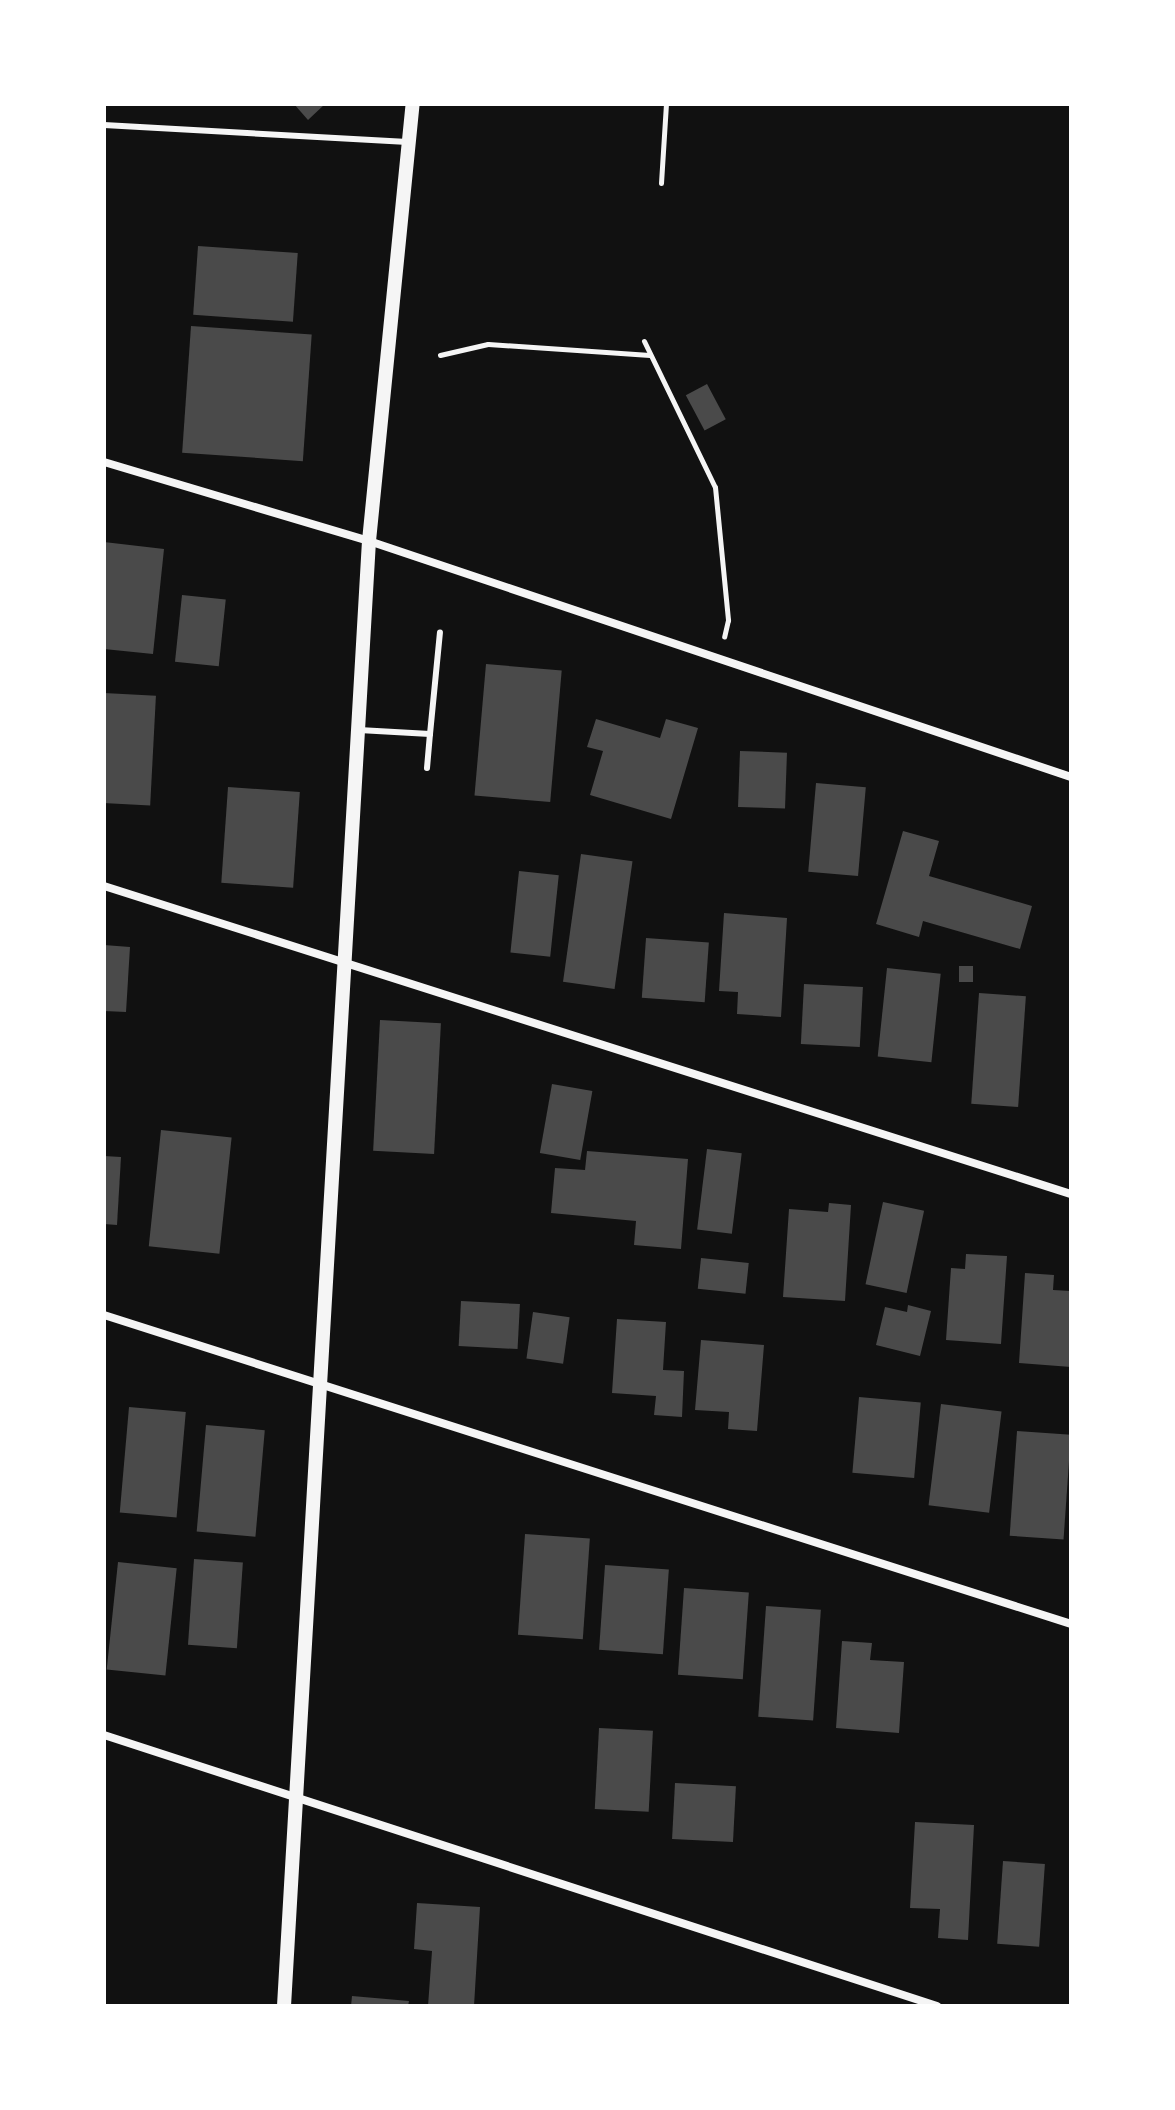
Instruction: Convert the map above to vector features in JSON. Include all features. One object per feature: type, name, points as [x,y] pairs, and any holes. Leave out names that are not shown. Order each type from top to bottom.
[{"type":"street","points":[[284,2006],[317,1384],[369,541],[413,104]]},
{"type":"street","points":[[104,462],[369,541],[1071,777]]},
{"type":"street","points":[[104,886],[1071,1194]]},
{"type":"street","points":[[104,1315],[1071,1624]]},
{"type":"street","points":[[104,1735],[937,2006]]},
{"type":"lane","points":[[104,125],[410,142]]},
{"type":"lane","points":[[427,768],[440,632]]},
{"type":"lane","points":[[359,730],[430,734]]},
{"type":"path","points":[[661,183],[666,104]]},
{"type":"path","points":[[644,341],[715,487],[728,620],[724,637]]},
{"type":"path","points":[[440,355],[488,344],[651,355]]},
{"type":"building","points":[[294,104],[325,104],[308,120]]},
{"type":"building","points":[[198,246],[298,253],[293,322],[193,315]]},
{"type":"building","points":[[191,326],[312,334],[303,461],[182,453]]},
{"type":"building","points":[[707,384],[726,419],[705,431],[686,395]]},
{"type":"building","points":[[104,542],[164,549],[153,654],[104,649]]},
{"type":"building","points":[[182,595],[226,600],[219,666],[175,662]]},
{"type":"building","points":[[486,664],[562,671],[550,802],[474,795]]},
{"type":"building","points":[[104,693],[156,696],[150,806],[104,803]]},
{"type":"building","points":[[596,719],[660,738],[666,719],[698,728],[671,819],[590,795],[603,751],[587,747]]},
{"type":"building","points":[[740,751],[787,753],[785,809],[738,807]]},
{"type":"building","points":[[816,783],[866,787],[858,876],[808,872]]},
{"type":"building","points":[[228,787],[300,792],[293,888],[221,883]]},
{"type":"building","points":[[903,831],[939,841],[929,876],[1032,906],[1020,949],[923,921],[919,937],[876,924]]},
{"type":"building","points":[[581,854],[632,861],[615,989],[563,982]]},
{"type":"building","points":[[519,871],[559,875],[550,957],[510,953]]},
{"type":"building","points":[[724,913],[787,918],[781,1017],[737,1014],[738,992],[719,991]]},
{"type":"building","points":[[646,938],[709,942],[705,1002],[642,998]]},
{"type":"building","points":[[104,945],[130,947],[126,1012],[104,1011]]},
{"type":"building","points":[[959,966],[973,966],[973,982],[959,982]]},
{"type":"building","points":[[887,968],[941,974],[931,1062],[878,1057]]},
{"type":"building","points":[[804,984],[863,987],[860,1047],[801,1044]]},
{"type":"building","points":[[979,993],[1026,996],[1018,1107],[971,1104]]},
{"type":"building","points":[[380,1020],[441,1023],[434,1154],[373,1151]]},
{"type":"building","points":[[552,1084],[592,1091],[580,1160],[540,1153]]},
{"type":"building","points":[[161,1130],[232,1137],[219,1254],[149,1246]]},
{"type":"building","points":[[707,1149],[742,1153],[732,1234],[697,1229]]},
{"type":"building","points":[[587,1151],[688,1159],[681,1249],[634,1245],[636,1221],[551,1213],[555,1168],[585,1170]]},
{"type":"building","points":[[104,1156],[121,1157],[117,1225],[104,1224]]},
{"type":"building","points":[[883,1202],[924,1211],[907,1293],[866,1284]]},
{"type":"building","points":[[829,1203],[851,1205],[845,1301],[783,1297],[789,1209],[828,1212]]},
{"type":"building","points":[[966,1254],[1007,1256],[1001,1344],[946,1340],[951,1268],[965,1269]]},
{"type":"building","points":[[701,1258],[749,1263],[745,1294],[698,1289]]},
{"type":"building","points":[[1025,1273],[1054,1275],[1053,1290],[1071,1291],[1071,1367],[1019,1363]]},
{"type":"building","points":[[461,1301],[520,1304],[518,1349],[459,1346]]},
{"type":"building","points":[[908,1305],[931,1311],[920,1356],[876,1345],[885,1307],[907,1312]]},
{"type":"building","points":[[533,1312],[570,1317],[563,1364],[526,1359]]},
{"type":"building","points":[[617,1319],[666,1322],[663,1370],[684,1371],[682,1417],[654,1415],[656,1396],[612,1393]]},
{"type":"building","points":[[701,1340],[764,1345],[757,1431],[728,1429],[729,1412],[695,1410]]},
{"type":"building","points":[[859,1397],[921,1402],[914,1478],[852,1473]]},
{"type":"building","points":[[941,1404],[1002,1411],[989,1513],[929,1505]]},
{"type":"building","points":[[129,1407],[186,1412],[177,1518],[120,1513]]},
{"type":"building","points":[[206,1425],[265,1430],[255,1537],[197,1532]]},
{"type":"building","points":[[1017,1431],[1071,1435],[1064,1540],[1010,1536]]},
{"type":"building","points":[[525,1534],[590,1539],[583,1639],[518,1635]]},
{"type":"building","points":[[194,1559],[243,1562],[237,1648],[188,1645]]},
{"type":"building","points":[[118,1562],[177,1568],[165,1676],[107,1669]]},
{"type":"building","points":[[605,1565],[669,1569],[663,1654],[599,1650]]},
{"type":"building","points":[[684,1588],[749,1593],[743,1679],[678,1675]]},
{"type":"building","points":[[766,1606],[821,1610],[813,1721],[758,1717]]},
{"type":"building","points":[[842,1641],[872,1643],[870,1660],[904,1662],[899,1733],[836,1728]]},
{"type":"building","points":[[599,1728],[653,1731],[649,1812],[595,1809]]},
{"type":"building","points":[[675,1783],[736,1786],[733,1842],[672,1839]]},
{"type":"building","points":[[915,1822],[974,1825],[968,1940],[938,1938],[940,1909],[910,1908]]},
{"type":"building","points":[[1003,1861],[1045,1864],[1039,1947],[997,1944]]},
{"type":"building","points":[[417,1903],[480,1907],[474,2006],[428,2006],[432,1951],[414,1949]]},
{"type":"building","points":[[352,1996],[409,2001],[408,2006],[351,2006]]}]
